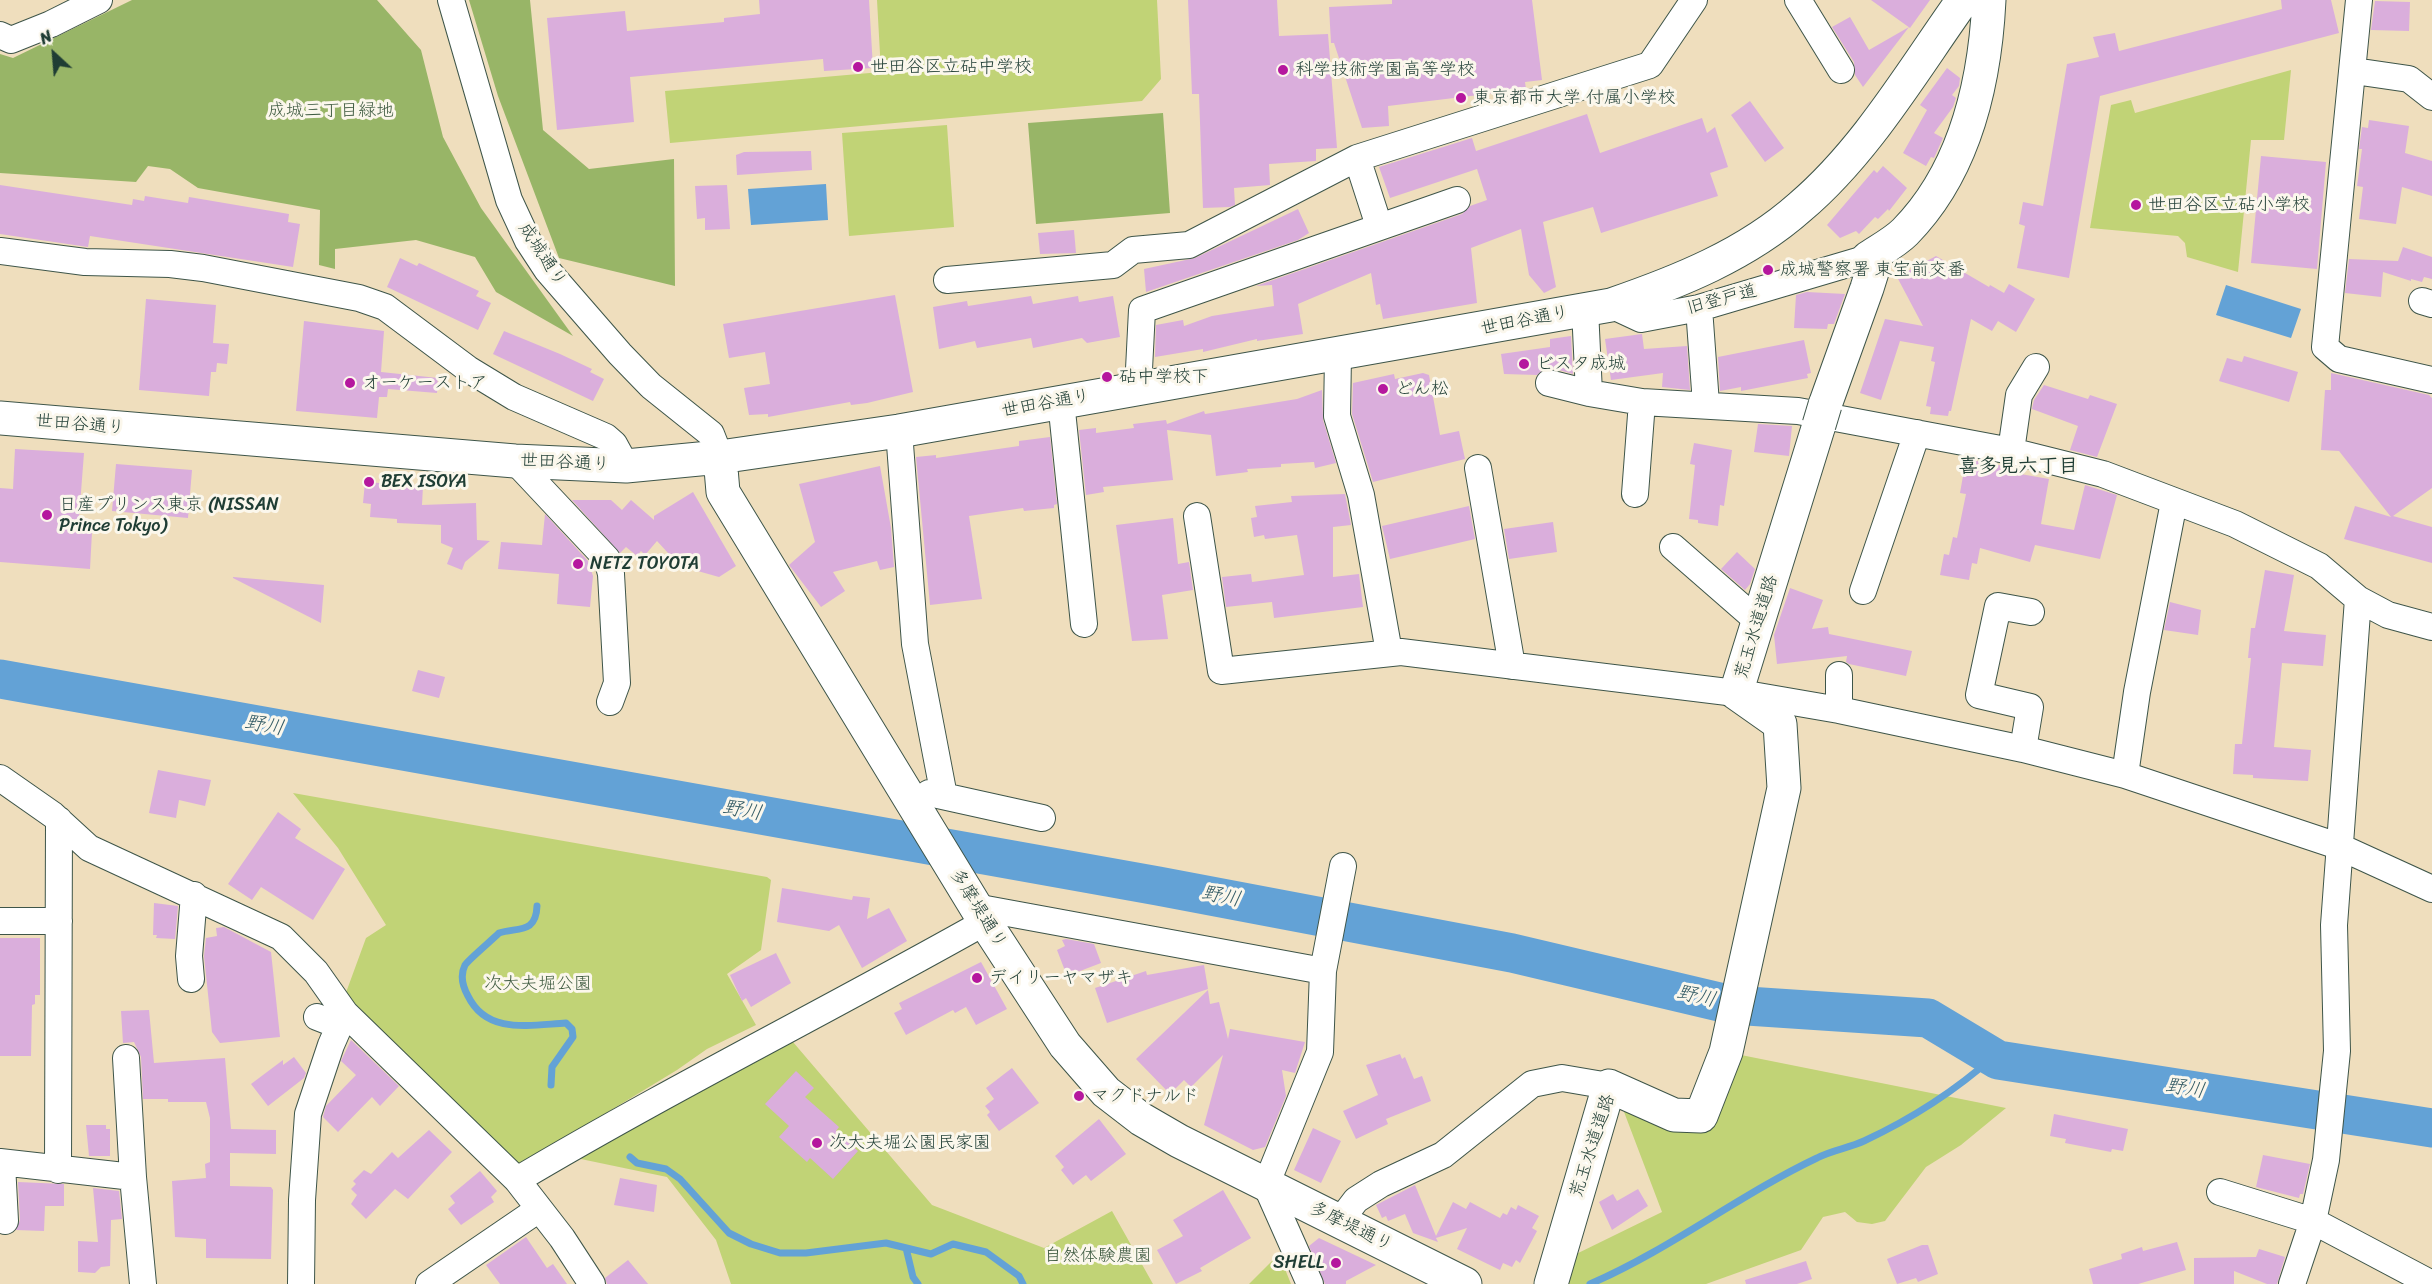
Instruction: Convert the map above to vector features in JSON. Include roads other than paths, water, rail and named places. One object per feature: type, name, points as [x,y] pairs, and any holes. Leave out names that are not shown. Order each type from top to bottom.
[{"type":"main road","name":"世田谷通り","points":[[0,418],[515,461],[626,466],[720,458],[899,431],[1061,401],[1338,356],[1598,307],[1692,276],[1729,256],[1800,208],[1856,149],[1963,0]]},
{"type":"main road","points":[[1868,258],[1905,233],[1953,163],[1972,111],[1987,47],[1989,0]]},
{"type":"main road","name":"荒玉水道道路","points":[[1551,1284],[1609,1086],[1674,1115],[1701,1116],[1726,1052],[1784,788],[1780,724],[1736,693],[1822,415],[1868,288],[1872,272],[1868,258]]},
{"type":"main road","name":"多摩堤通り","points":[[720,458],[723,492],[975,907],[1065,1045],[1106,1092],[1141,1119],[1170,1136],[1466,1284]]},
{"type":"street","points":[[0,35],[10,40],[51,24],[99,0]]},
{"type":"street","name":"成城通り","points":[[451,0],[509,200],[528,241],[547,270],[620,354],[651,386],[711,434],[720,458]]},
{"type":"street","points":[[947,280],[1113,265],[1133,250],[1189,245],[1357,158],[1650,65],[1694,0]]},
{"type":"street","points":[[1798,0],[1841,70]]},
{"type":"street","points":[[2359,0],[2354,71],[2325,347],[2339,358],[2432,380]]},
{"type":"street","points":[[2354,71],[2409,79],[2432,97]]},
{"type":"street","points":[[1357,158],[1379,226]]},
{"type":"street","points":[[1138,389],[1142,310],[1457,200]]},
{"type":"street","points":[[0,251],[85,262],[170,264],[203,268],[359,298],[385,307],[468,369],[514,397],[606,437],[614,444],[626,466]]},
{"type":"street","name":"旧登戸道","points":[[1598,307],[1641,320],[1699,308],[1868,258]]},
{"type":"street","points":[[1589,393],[1598,307]]},
{"type":"street","points":[[1699,308],[1706,404]]},
{"type":"street","points":[[1338,356],[1337,416],[1361,495],[1389,652]]},
{"type":"street","points":[[2011,451],[2019,394],[2036,367]]},
{"type":"street","points":[[1549,382],[1589,393],[1642,402],[1798,411],[2011,451],[2103,474],[2235,524],[2319,566],[2358,599],[2388,615],[2432,627]]},
{"type":"street","points":[[1061,401],[1084,624]]},
{"type":"street","points":[[1635,494],[1642,402]]},
{"type":"street","points":[[899,431],[915,645],[944,796]]},
{"type":"street","points":[[1863,591],[1917,433]]},
{"type":"street","points":[[515,461],[607,559],[611,574],[617,683],[609,702]]},
{"type":"street","points":[[1478,468],[1512,666]]},
{"type":"street","points":[[2125,775],[2137,692],[2174,502]]},
{"type":"street","points":[[1197,516],[1221,671],[1389,652],[1736,693],[1839,710],[2023,749],[2125,775],[2338,846],[2432,889]]},
{"type":"street","points":[[1673,547],[1759,622]]},
{"type":"street","points":[[2292,1284],[2313,1221],[2326,1145],[2337,1051],[2334,925],[2338,846],[2358,599]]},
{"type":"street","points":[[2023,749],[2030,707],[1979,696],[1998,606],[2031,612]]},
{"type":"street","points":[[1839,675],[1839,710]]},
{"type":"street","points":[[0,778],[60,820],[89,848],[280,937],[316,972],[334,1018],[517,1180],[562,1238],[592,1284]]},
{"type":"street","points":[[905,791],[944,796],[1042,818]]},
{"type":"street","points":[[58,1170],[60,820]]},
{"type":"street","points":[[1310,1284],[1266,1185],[1320,1052],[1324,965],[1342,870]]},
{"type":"street","points":[[190,979],[189,956],[194,895]]},
{"type":"street","points":[[517,1180],[624,1117],[775,1039],[975,907],[1324,965]]},
{"type":"street","points":[[0,921],[59,921]]},
{"type":"street","points":[[301,1284],[302,1200],[308,1114],[334,1018]]},
{"type":"street","points":[[126,1058],[133,1177],[143,1284]]},
{"type":"street","points":[[1340,1221],[1356,1200],[1381,1184],[1443,1155],[1532,1084],[1562,1078],[1609,1086]]},
{"type":"street","points":[[5,1221],[1,1163],[133,1177]]},
{"type":"street","points":[[2220,1192],[2313,1221],[2432,1284]]},
{"type":"street","points":[[429,1284],[539,1209]]},
{"type":"water","points":[[826,184],[828,220],[751,225],[748,189]]},
{"type":"water","points":[[2226,285],[2301,309],[2291,338],[2216,315]]},
{"type":"waterway","name":"野川","points":[[0,679],[1158,886],[1512,953],[1732,1005],[1928,1018],[1998,1060],[2432,1128]]},
{"type":"waterway","points":[[537,906],[536,915],[530,925],[499,933],[467,962],[462,977],[468,996],[486,1017],[498,1022],[524,1026],[566,1023],[572,1029],[573,1037],[552,1067],[551,1085]]},
{"type":"waterway","points":[[1590,1284],[1648,1255],[1788,1173],[1823,1155],[1864,1141],[1899,1123],[1948,1093],[1993,1057]]},
{"type":"waterway","points":[[630,1157],[637,1163],[666,1169],[680,1179],[729,1233],[751,1244],[780,1253],[806,1253],[886,1243],[931,1254],[953,1244],[986,1252],[1019,1276],[1023,1284]]},
{"type":"waterway","points":[[906,1248],[913,1277],[918,1284]]},
{"type":"place","name":"世田谷区立砧中学校","points":[[858,67]]},
{"type":"place","name":"科学技術学園高等学校","points":[[1283,70]]},
{"type":"place","name":"東京都市大学 付属小学校","points":[[1461,98]]},
{"type":"place","name":"世田谷区立砧小学校","points":[[2136,205]]},
{"type":"place","name":"成城警察署 東宝前交番","points":[[1768,270]]},
{"type":"place","name":"ビスタ成城","points":[[1524,364]]},
{"type":"place","name":"砧中学校下","points":[[1107,377]]},
{"type":"place","name":"オーケーストア","points":[[350,383]]},
{"type":"place","name":"どん松","points":[[1383,389]]},
{"type":"place","name":"BEX ISOYA","points":[[369,482]]},
{"type":"place","name":"日産プリンス東京 (NISSAN Prince Tokyo)","points":[[47,515]]},
{"type":"place","name":"NETZ TOYOTA","points":[[578,564]]},
{"type":"place","name":"デイリーヤマザキ","points":[[977,978]]},
{"type":"place","name":"マクドナルド","points":[[1079,1096]]},
{"type":"place","name":"次大夫堀公園民家園","points":[[817,1143]]},
{"type":"place","name":"SHELL","points":[[1336,1263]]},
{"type":"district","name":"喜多見六丁目","points":[[2018,467]]},
{"type":"park label","name":"成城三丁目緑地","points":[[331,111]]},
{"type":"park label","name":"次大夫堀公園","points":[[538,984]]},
{"type":"park label","name":"自然体験農園","points":[[1098,1256]]}]
